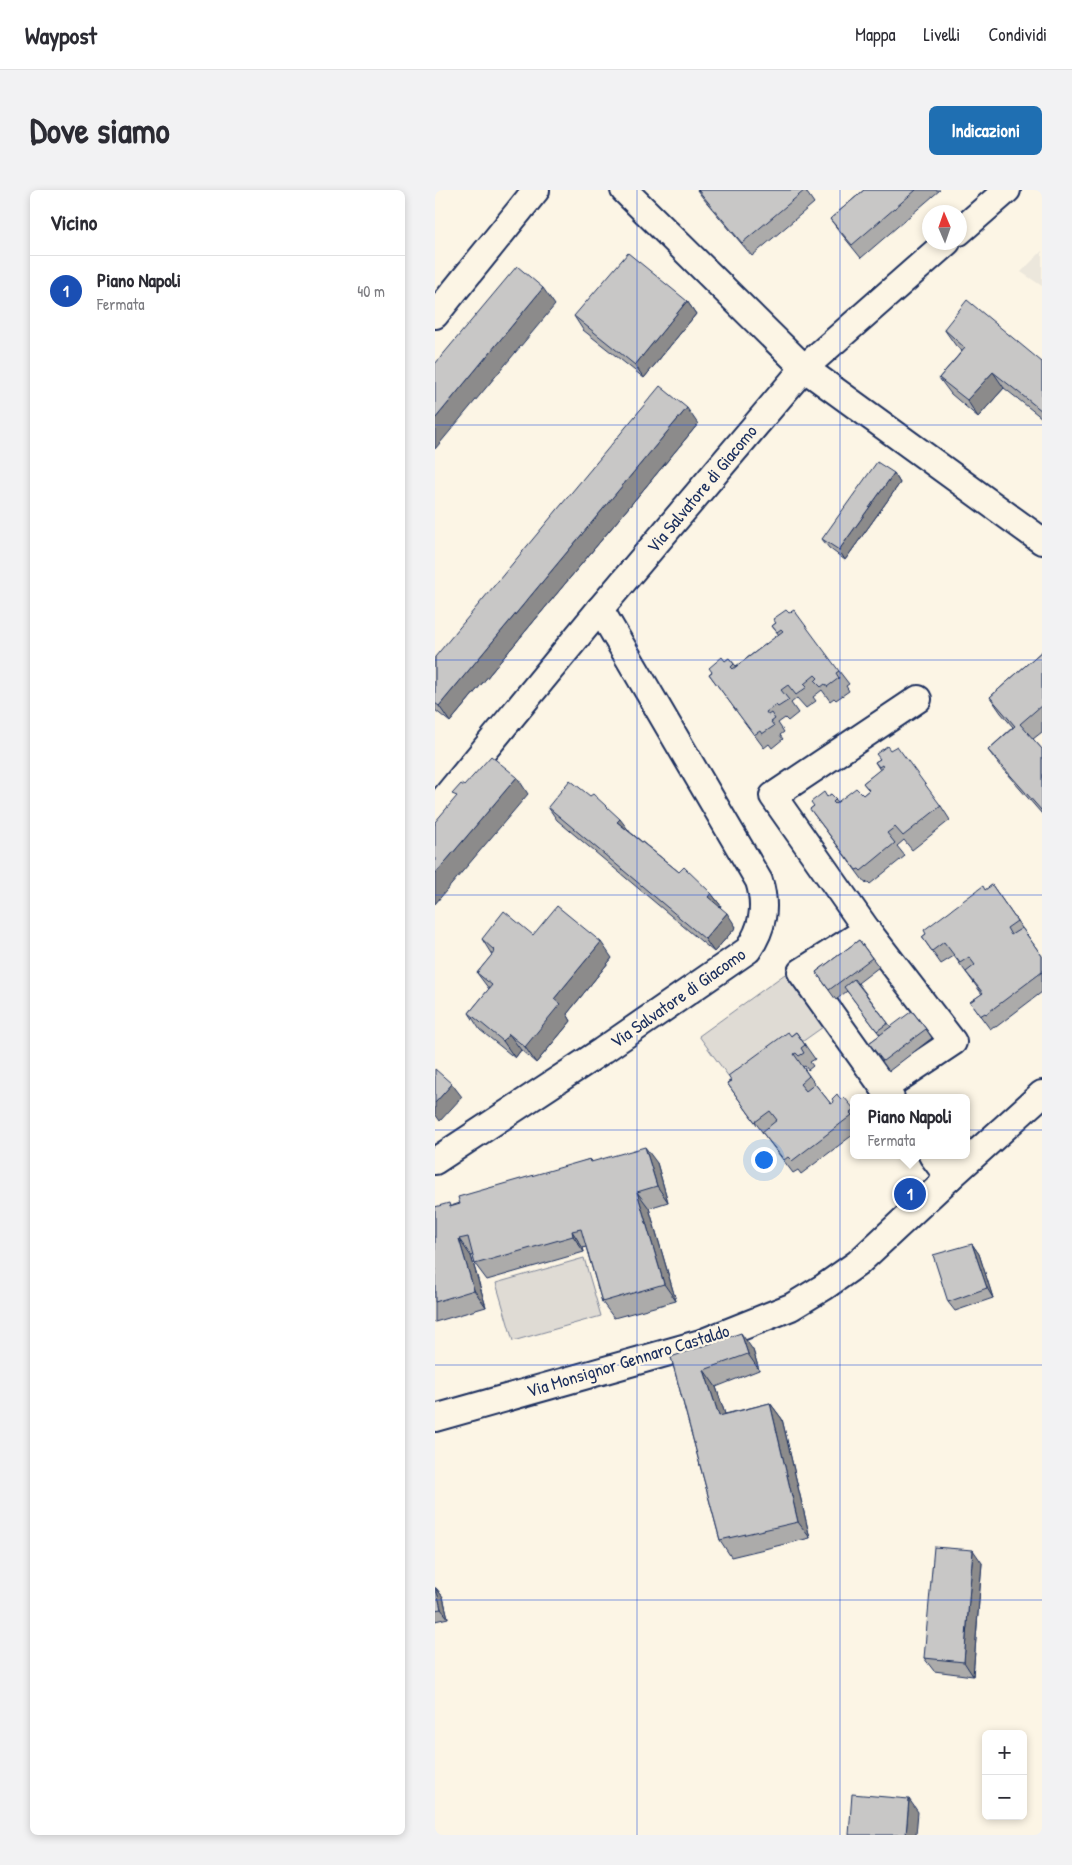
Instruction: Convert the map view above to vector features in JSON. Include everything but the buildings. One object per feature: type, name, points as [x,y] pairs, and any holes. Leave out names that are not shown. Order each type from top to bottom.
[{"type":"street","points":[[435,314],[536,190]]},
{"type":"street","points":[[624,190],[804,368],[1042,540]]},
{"type":"street","points":[[967,225],[1007,190]]},
{"type":"street","name":"Via Salvatore di Giacomo","points":[[435,810],[600,609],[804,368],[938,250]]},
{"type":"street","name":"Via Salvatore di Giacomo","points":[[435,1161],[602,1051],[748,950],[761,927],[764,903],[759,881],[600,609]]},
{"type":"street","points":[[867,930],[801,972],[887,1093],[953,1042],[867,930],[773,796],[917,699]]},
{"type":"street","name":"Via Monsignor Gennaro Castaldo","points":[[435,1418],[701,1343],[791,1307],[858,1263],[1042,1094]]},
{"type":"street","points":[[935,1159],[949,1178]]},
{"type":"shaded area","points":[[1042,251],[1042,286],[1021,272]]},
{"type":"shaded area","points":[[785,974],[823,1027],[737,1088],[699,1036]]},
{"type":"shaded area","points":[[584,1258],[601,1316],[513,1341],[496,1283]]},
{"type":"place","name":"Piano Napoli","points":[[910,1194]]}]
